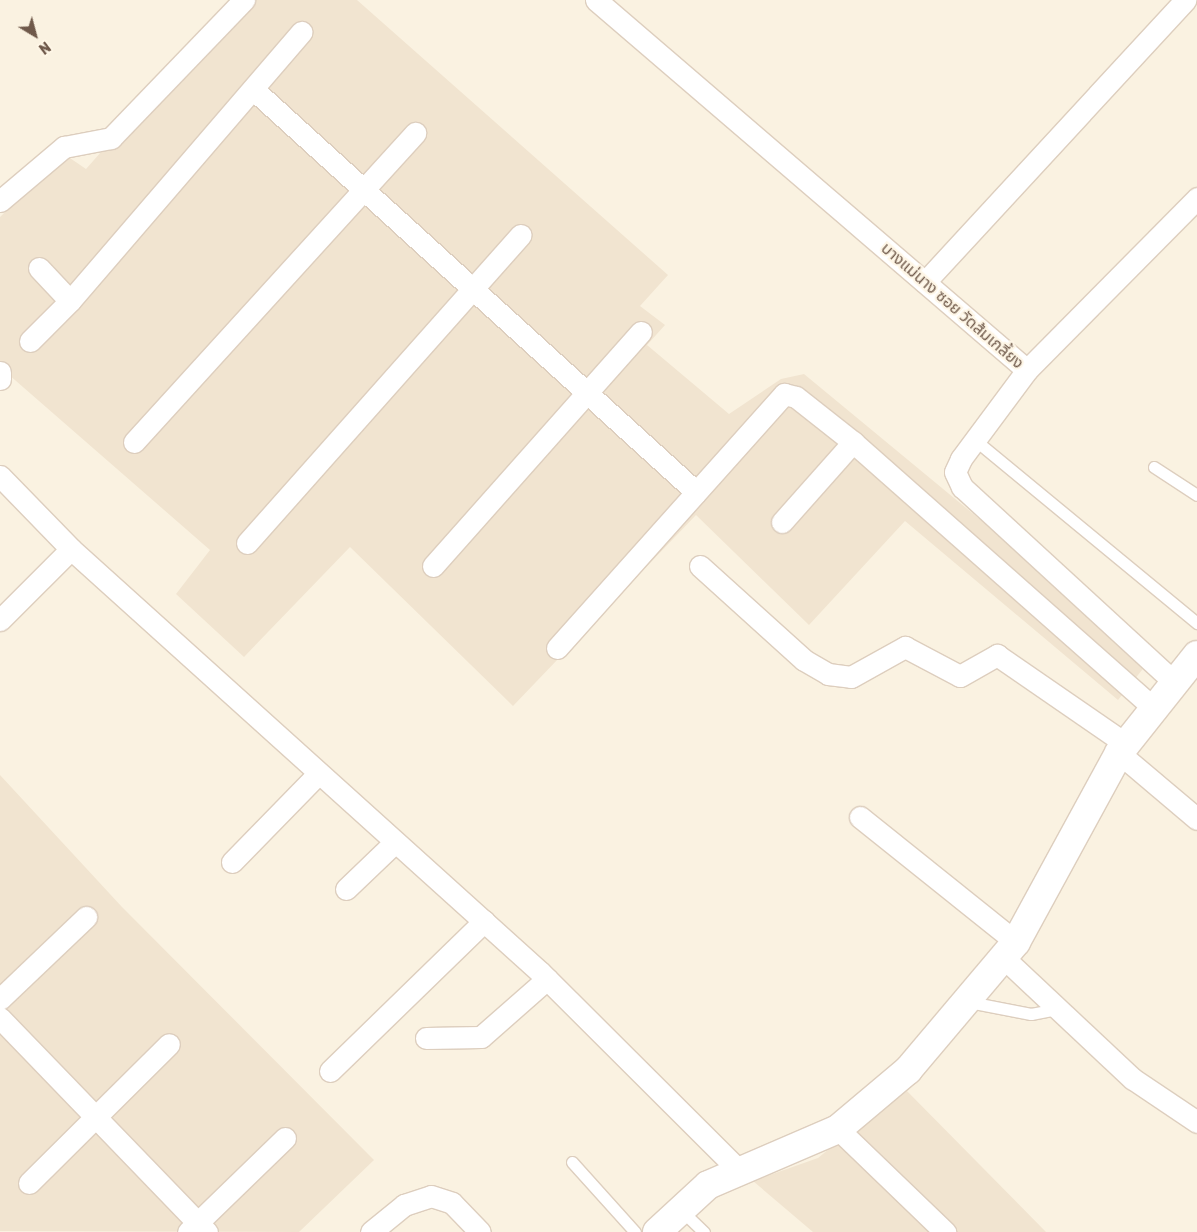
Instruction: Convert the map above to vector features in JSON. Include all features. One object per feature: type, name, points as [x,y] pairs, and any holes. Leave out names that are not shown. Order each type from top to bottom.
[{"type":"street","points":[[0,202],[56,152],[111,138],[244,0]]},
{"type":"street","name":"บางแม่นาง ซอย วัดส้มเกลี้ยง","points":[[596,0],[1027,370],[975,440],[956,472],[962,487],[1176,684]]},
{"type":"street","points":[[925,282],[1185,0]]},
{"type":"street","points":[[30,341],[70,302],[301,32]]},
{"type":"street","points":[[253,88],[475,286],[586,393],[696,492]]},
{"type":"street","points":[[134,442],[366,190],[415,133]]},
{"type":"street","points":[[1027,370],[1197,198]]},
{"type":"street","points":[[247,543],[520,234]]},
{"type":"street","points":[[39,268],[70,302]]},
{"type":"street","points":[[433,566],[641,332]]},
{"type":"street","points":[[0,372],[0,379]]},
{"type":"street","points":[[558,648],[784,394],[796,397],[853,442],[1155,709]]},
{"type":"street","points":[[782,522],[853,442]]},
{"type":"street","points":[[0,476],[71,549],[394,843],[547,979],[738,1169]]},
{"type":"street","points":[[0,620],[71,549]]},
{"type":"street","points":[[700,566],[804,660],[828,674],[850,676],[905,646],[960,676],[996,655],[1122,748],[1197,819]]},
{"type":"street","points":[[657,1232],[680,1208],[738,1169],[838,1128],[908,1070],[969,1002],[1010,950],[1122,748],[1176,684],[1197,655]]},
{"type":"street","points":[[232,862],[318,774]]},
{"type":"street","points":[[860,818],[1010,950],[1056,1009],[1133,1079],[1197,1122]]},
{"type":"street","points":[[346,889],[394,843]]},
{"type":"street","points":[[0,999],[86,917]]},
{"type":"street","points":[[330,1071],[484,921]]},
{"type":"street","points":[[426,1038],[481,1037],[547,979]]},
{"type":"street","points":[[0,1018],[198,1229],[285,1138]]},
{"type":"street","points":[[29,1183],[169,1044]]},
{"type":"street","points":[[838,1128],[945,1232]]},
{"type":"street","points":[[371,1232],[404,1205],[431,1196],[452,1203],[480,1232]]},
{"type":"lane","points":[[975,440],[1197,623]]},
{"type":"lane","points":[[1154,467],[1197,495]]},
{"type":"lane","points":[[969,1002],[1031,1014],[1056,1009]]},
{"type":"lane","points":[[572,1162],[635,1232]]},
{"type":"lane","points":[[680,1208],[704,1232]]},
{"type":"shaded area","points":[[256,0],[357,0],[668,275],[640,306],[665,325],[647,345],[729,414],[781,379],[804,374],[1150,660],[1118,700],[905,521],[809,625],[696,515],[513,706],[350,547],[244,657],[176,594],[210,550],[0,367],[0,217],[64,154],[86,169],[179,64],[210,46]]},
{"type":"shaded area","points":[[0,775],[122,907],[374,1160],[299,1232],[0,1231]]},
{"type":"shaded area","points":[[904,1088],[1046,1232],[813,1232],[753,1181],[818,1158]]}]
